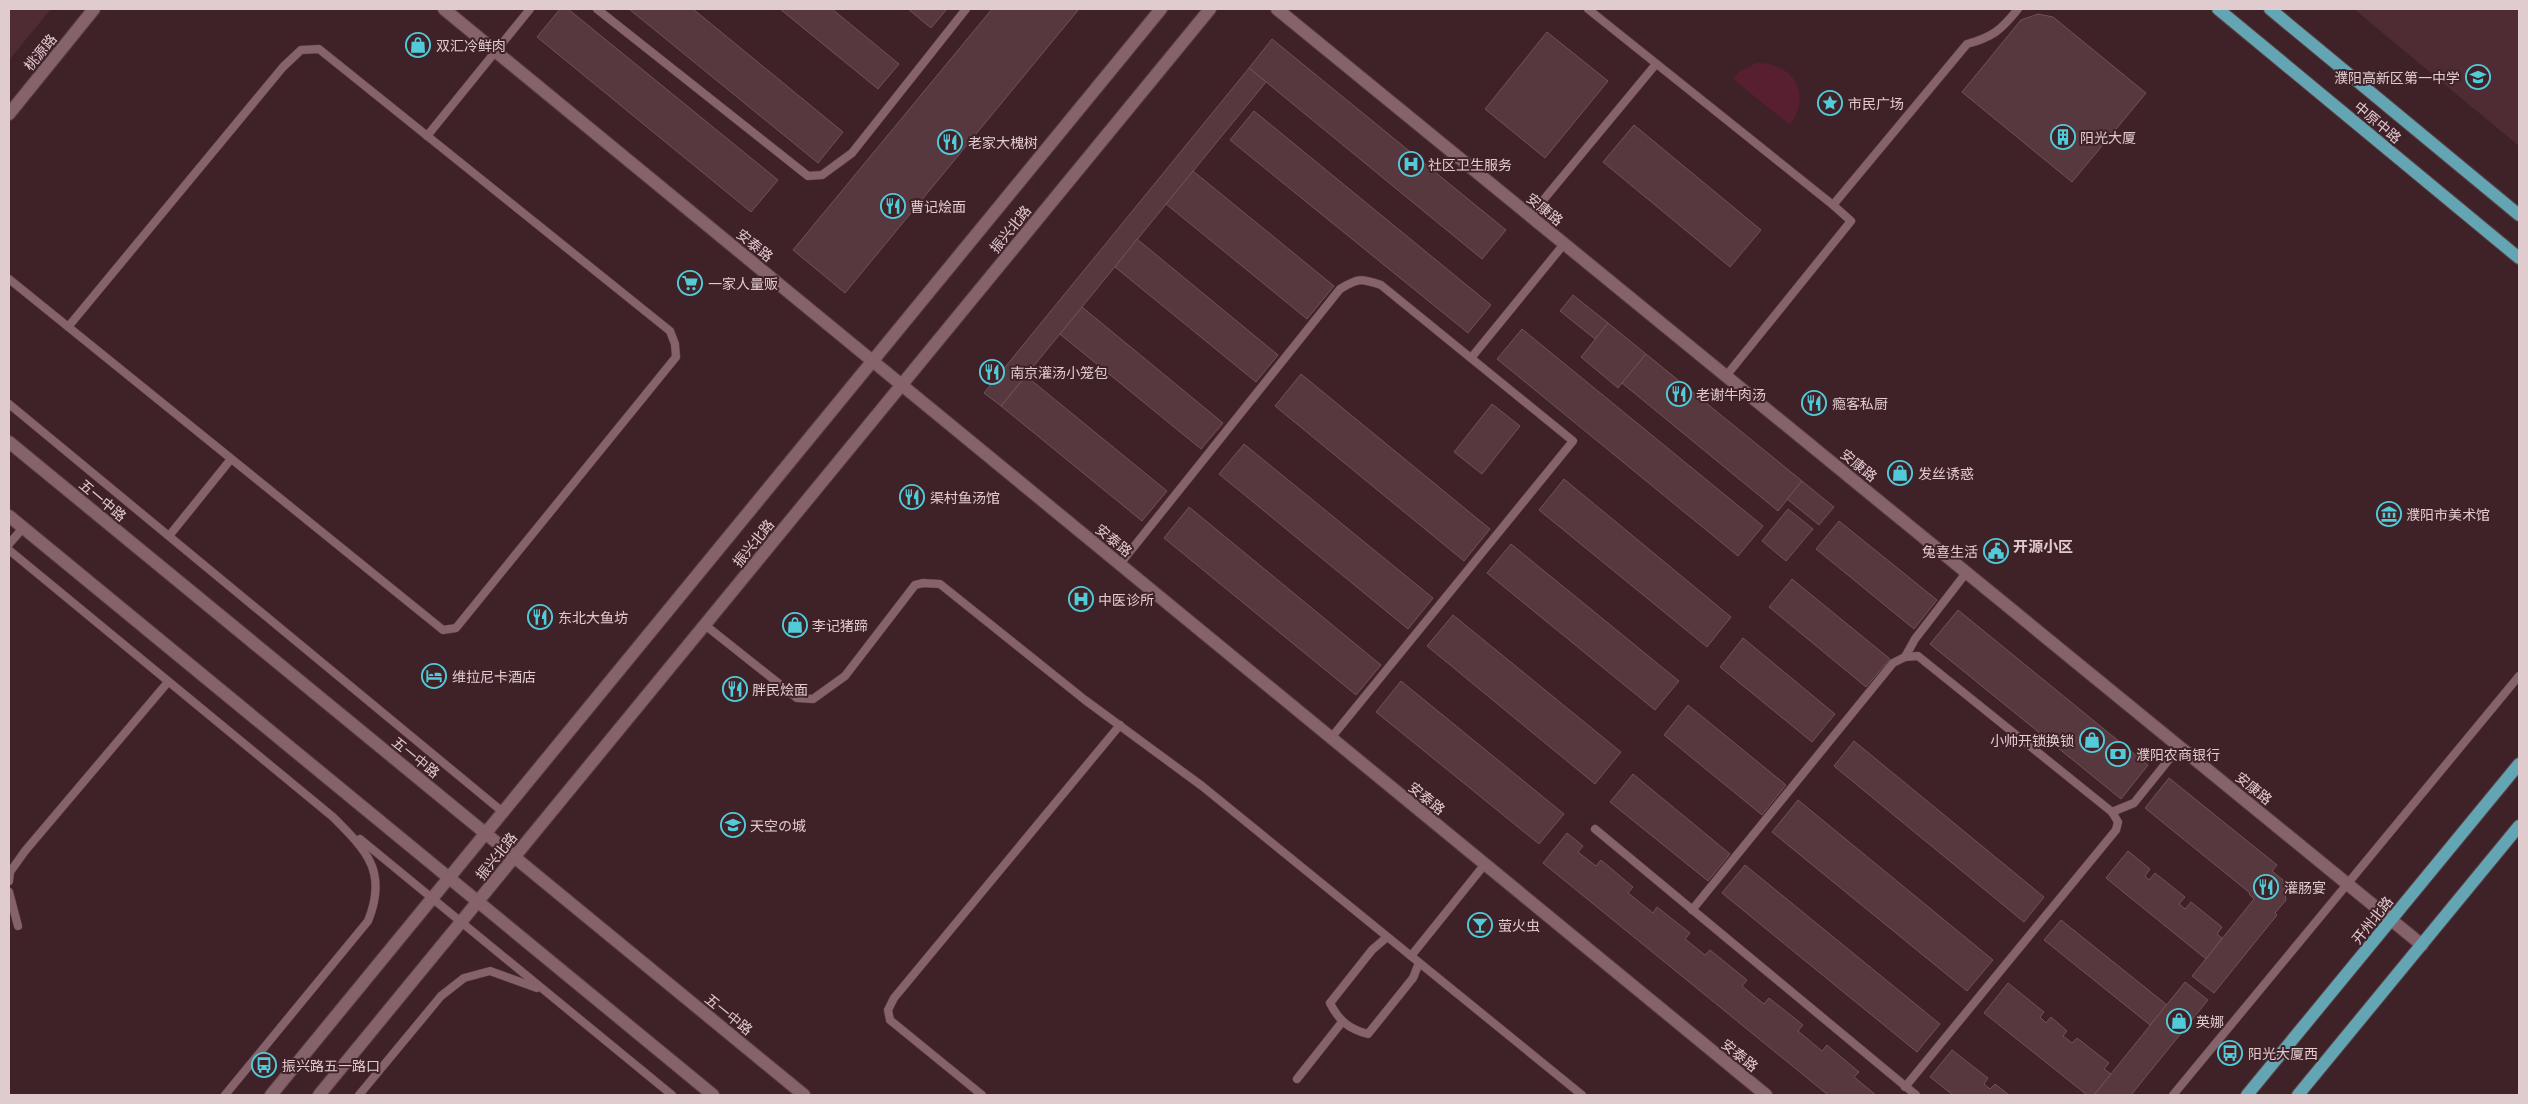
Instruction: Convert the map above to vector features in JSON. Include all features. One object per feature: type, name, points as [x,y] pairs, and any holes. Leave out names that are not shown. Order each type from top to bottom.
[{"type":"main road","name":"中原中路","points":[[2218,9],[2519,258]]},
{"type":"main road","name":"中原中路","points":[[2270,9],[2519,215]]},
{"type":"main road","name":"开州北路","points":[[2247,1095],[2519,764]]},
{"type":"main road","points":[[2298,1095],[2519,826]]},
{"type":"street","name":"桃源路","points":[[9,114],[94,9]]},
{"type":"street","name":"安泰路","points":[[444,9],[1766,1095]]},
{"type":"street","name":"振兴北路","points":[[271,1095],[450,879],[1161,9]]},
{"type":"street","name":"振兴北路","points":[[319,1095],[1210,9]]},
{"type":"street","name":"安康路","points":[[1277,9],[2422,945]]},
{"type":"street","name":"五一中路","points":[[9,442],[804,1095]]},
{"type":"street","points":[[9,516],[713,1095]]},
{"type":"lane","points":[[427,136],[530,9]]},
{"type":"lane","points":[[597,9],[808,176],[822,174],[835,167],[852,153],[966,9]]},
{"type":"lane","points":[[1588,9],[1852,221],[1726,376]]},
{"type":"lane","points":[[1833,205],[1967,44],[1991,36],[2003,27],[2018,9]]},
{"type":"lane","points":[[9,279],[68,327],[442,630],[456,628],[676,357],[675,344],[670,331],[319,49],[301,50],[283,67],[68,327]]},
{"type":"lane","points":[[1530,216],[1656,64]]},
{"type":"lane","points":[[1471,358],[1564,244]]},
{"type":"lane","points":[[1120,564],[1340,289],[1354,280],[1364,279],[1381,285],[1573,441],[1332,738]]},
{"type":"lane","points":[[9,404],[504,813]]},
{"type":"lane","points":[[169,536],[231,459]]},
{"type":"lane","points":[[9,544],[22,528]]},
{"type":"lane","points":[[9,550],[672,1095]]},
{"type":"lane","points":[[1905,657],[1915,639],[1966,573]]},
{"type":"lane","points":[[705,625],[797,698],[813,699],[845,676],[915,585],[923,583],[940,584],[1120,725],[1202,786],[1582,1095]]},
{"type":"lane","points":[[1692,910],[1893,663],[1905,657],[1918,656],[2112,812],[2118,822],[2116,830],[1905,1087]]},
{"type":"lane","points":[[2173,1095],[2519,676]]},
{"type":"lane","points":[[9,882],[10,872],[25,851],[168,682]]},
{"type":"lane","points":[[982,1095],[890,1020],[888,1010],[894,998],[1120,725]]},
{"type":"lane","points":[[2112,812],[2134,803],[2179,746]]},
{"type":"lane","points":[[224,1095],[368,921],[374,905],[376,875],[361,845],[333,817]]},
{"type":"lane","points":[[1595,829],[1916,1095]]},
{"type":"lane","points":[[1411,956],[1485,864]]},
{"type":"lane","points":[[9,892],[18,926]]},
{"type":"lane","points":[[1387,937],[1372,950],[1330,1004],[1342,1022],[1355,1030],[1368,1034],[1413,978],[1418,962]]},
{"type":"lane","points":[[359,1095],[441,996],[464,978],[490,971],[545,991]]},
{"type":"lane","points":[[1296,1079],[1342,1022]]},
{"type":"shaded area","points":[[9,9],[51,9],[9,60]]},
{"type":"shaded area","name":"濮阳高新区第一中学","points":[[2354,9],[2519,9],[2519,146]]},
{"type":"shaded area","points":[[1756,63],[1769,64],[1780,68],[1796,82],[1799,91],[1799,102],[1790,125],[1733,79],[1739,72]]},
{"type":"building","points":[[560,9],[568,9],[778,180],[751,212],[537,37]]},
{"type":"building","points":[[629,9],[693,9],[843,132],[818,163]]},
{"type":"building","points":[[780,9],[832,9],[899,64],[878,89]]},
{"type":"building","points":[[908,9],[947,9],[931,28]]},
{"type":"building","points":[[992,9],[1079,9],[845,293],[793,250]]},
{"type":"building","name":"阳光大厦","points":[[2038,14],[2053,17],[2146,93],[2072,182],[1962,92],[2021,20]]},
{"type":"building","points":[[1547,32],[1608,81],[1545,158],[1485,109]]},
{"type":"building","points":[[1272,39],[1506,230],[1482,259],[1249,68]]},
{"type":"building","points":[[1249,68],[1266,82],[1001,406],[984,393]]},
{"type":"building","points":[[1254,111],[1491,305],[1468,333],[1230,140]]},
{"type":"building","points":[[1634,125],[1761,230],[1730,267],[1603,162]]},
{"type":"building","points":[[1193,171],[1334,286],[1307,319],[1166,204]]},
{"type":"building","points":[[1137,239],[1278,355],[1256,382],[1115,267]]},
{"type":"building","points":[[1573,295],[1608,323],[1595,339],[1560,311]]},
{"type":"building","points":[[1082,307],[1223,423],[1201,449],[1060,334]]},
{"type":"building","points":[[1608,323],[1646,354],[1618,388],[1581,357]]},
{"type":"building","points":[[1522,329],[1763,526],[1738,556],[1497,359]]},
{"type":"building","points":[[1646,354],[1802,481],[1778,511],[1622,383]]},
{"type":"building","points":[[1301,374],[1490,529],[1464,561],[1275,406]]},
{"type":"building","points":[[1026,376],[1167,491],[1142,521],[1001,406]]},
{"type":"building","points":[[1492,404],[1520,426],[1482,474],[1454,452]]},
{"type":"building","points":[[1244,444],[1433,598],[1408,629],[1219,474]]},
{"type":"building","points":[[1564,479],[1731,617],[1707,647],[1539,510]]},
{"type":"building","points":[[1802,481],[1834,507],[1819,525],[1787,499]]},
{"type":"building","points":[[1189,507],[1381,665],[1356,695],[1164,538]]},
{"type":"building","points":[[1788,509],[1813,529],[1786,561],[1762,541]]},
{"type":"building","points":[[1839,521],[1937,600],[1914,629],[1816,549]]},
{"type":"building","points":[[1511,544],[1679,681],[1655,710],[1487,573]]},
{"type":"building","points":[[1792,579],[1890,659],[1866,687],[1769,607]]},
{"type":"building","points":[[1958,610],[2148,765],[2121,799],[1930,644]]},
{"type":"building","points":[[1453,615],[1621,752],[1595,784],[1427,646]]},
{"type":"building","points":[[1743,638],[1835,714],[1812,742],[1720,667]]},
{"type":"building","points":[[1401,681],[1564,814],[1539,844],[1376,712]]},
{"type":"building","points":[[1688,705],[1786,785],[1762,815],[1664,735]]},
{"type":"building","points":[[1854,741],[2044,897],[2024,922],[1834,766]]},
{"type":"building","points":[[1633,774],[1730,854],[1708,881],[1610,802]]},
{"type":"building","points":[[2169,778],[2277,865],[2272,871],[2283,880],[2286,900],[2275,913],[2277,915],[2214,993],[2192,976],[2254,899],[2250,893],[2145,808]]},
{"type":"building","points":[[1798,800],[1993,960],[1967,991],[1772,832]]},
{"type":"building","points":[[1567,833],[1583,846],[1578,852],[1596,866],[1601,860],[1633,887],[1628,893],[1653,913],[1657,907],[1690,933],[1685,939],[1705,955],[1710,950],[1747,980],[1742,986],[1764,1004],[1769,998],[1803,1025],[1798,1031],[1822,1051],[1827,1045],[1859,1072],[1854,1077],[1876,1095],[1828,1095],[1543,863]]},
{"type":"building","points":[[2128,851],[2150,869],[2145,876],[2149,880],[2155,873],[2185,897],[2179,904],[2185,909],[2191,902],[2222,927],[2217,934],[2222,938],[2206,959],[2106,878]]},
{"type":"building","points":[[1745,865],[1940,1024],[1917,1052],[1722,893]]},
{"type":"building","points":[[2061,920],[2167,1005],[2150,1025],[2044,940]]},
{"type":"building","points":[[2185,982],[2208,1000],[2131,1095],[2094,1095]]},
{"type":"building","points":[[2008,983],[2044,1012],[2040,1017],[2046,1023],[2051,1017],[2067,1031],[2063,1036],[2072,1043],[2077,1038],[2109,1063],[2104,1069],[2111,1074],[2094,1095],[2087,1095],[1984,1013]]},
{"type":"building","points":[[1952,1050],[1988,1078],[1984,1084],[1990,1089],[1995,1084],[2009,1095],[1953,1095],[1930,1077]]},
{"type":"place","name":"双汇冷鲜肉","points":[[418,45]]},
{"type":"place","name":"濮阳高新区第一中学","points":[[2478,77]]},
{"type":"place","name":"市民广场","points":[[1830,103]]},
{"type":"place","name":"阳光大厦","points":[[2063,137]]},
{"type":"place","name":"老家大槐树","points":[[950,142]]},
{"type":"place","name":"社区卫生服务","points":[[1411,164]]},
{"type":"place","name":"曹记烩面","points":[[893,206]]},
{"type":"place","name":"一家人量贩","points":[[690,283]]},
{"type":"place","name":"南京灌汤小笼包","points":[[992,372]]},
{"type":"place","name":"老谢牛肉汤","points":[[1679,394]]},
{"type":"place","name":"瘾客私厨","points":[[1814,403]]},
{"type":"place","name":"发丝诱惑","points":[[1900,473]]},
{"type":"place","name":"渠村鱼汤馆","points":[[912,497]]},
{"type":"place","name":"濮阳市美术馆","points":[[2389,514]]},
{"type":"place","name":"兔喜生活","points":[[1996,551]]},
{"type":"place","name":"中医诊所","points":[[1081,599]]},
{"type":"place","name":"东北大鱼坊","points":[[540,617]]},
{"type":"place","name":"李记猪蹄","points":[[795,625]]},
{"type":"place","name":"维拉尼卡酒店","points":[[434,676]]},
{"type":"place","name":"胖民烩面","points":[[735,689]]},
{"type":"place","name":"小帅开锁换锁","points":[[2092,740]]},
{"type":"place","name":"濮阳农商银行","points":[[2118,754]]},
{"type":"place","name":"天空の城","points":[[733,825]]},
{"type":"place","name":"灌肠宴","points":[[2266,887]]},
{"type":"place","name":"萤火虫","points":[[1480,925]]},
{"type":"place","name":"英娜","points":[[2179,1021]]},
{"type":"place","name":"阳光大厦西","points":[[2230,1053]]},
{"type":"place","name":"振兴路五一路口","points":[[264,1065]]},
{"type":"district","name":"开源小区","points":[[2043,546]]}]
